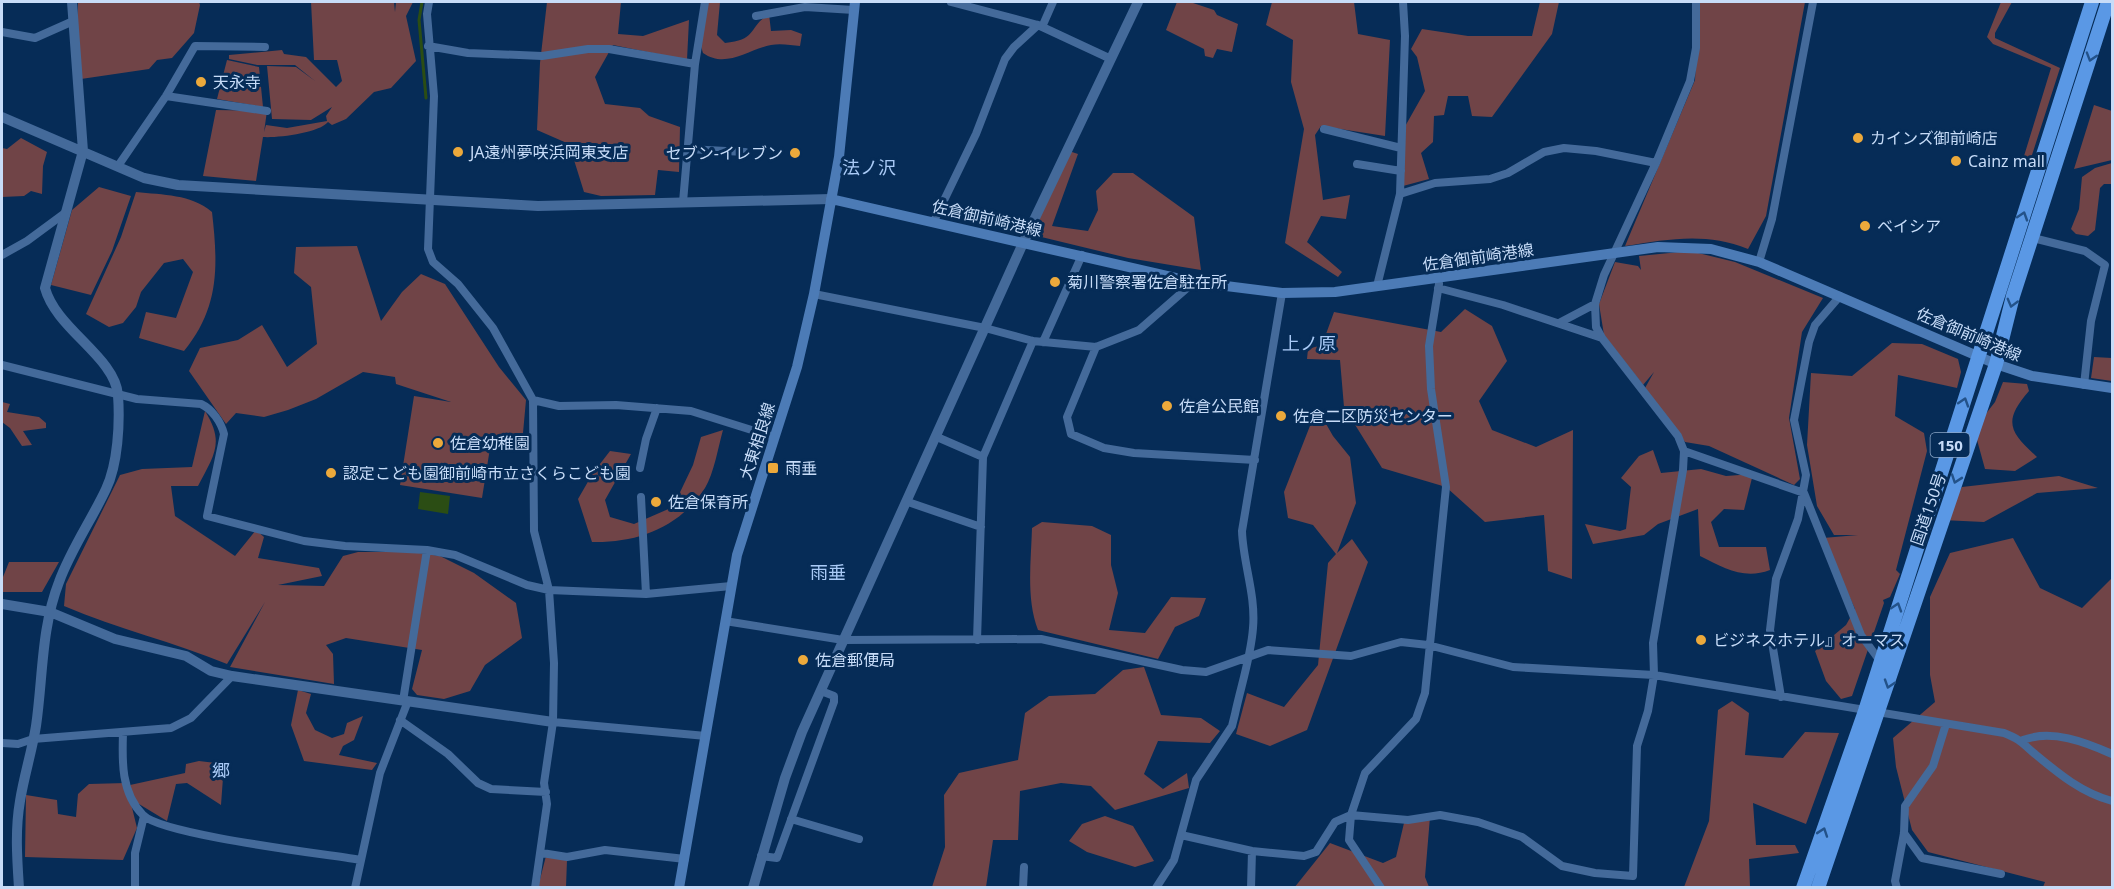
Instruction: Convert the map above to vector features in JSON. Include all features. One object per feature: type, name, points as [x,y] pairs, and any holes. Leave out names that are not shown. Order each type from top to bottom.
[{"type":"highway","name":"国道150号","points":[[1803,888],[1865,711],[2092,2]]},
{"type":"highway","name":"国道150号","points":[[1818,888],[1996,364],[2013,296],[2108,2]]},
{"type":"main road","name":"大東相良線","points":[[679,888],[737,555],[797,367],[814,294],[839,157],[854,6]]},
{"type":"main road","name":"佐倉御前崎港線","points":[[831,199],[1024,241],[1194,282],[1282,294],[1439,283],[1616,253],[1688,246],[1736,254],[1759,262],[1996,364],[2032,376],[2112,388]]},
{"type":"street","points":[[19,888],[16,839],[20,801],[33,739],[50,612],[58,583],[112,473],[118,393],[108,371],[49,302],[45,288],[47,273],[83,152],[71,22],[72,2]]},
{"type":"street","points":[[429,2],[428,46],[434,96],[432,201],[428,249],[433,262],[458,284],[493,328],[533,400],[534,531],[549,590],[554,663],[553,722],[544,783],[547,804],[542,854],[535,888]]},
{"type":"street","points":[[683,202],[695,64],[705,2]]},
{"type":"street","points":[[951,2],[1040,26],[1111,59]]},
{"type":"street","points":[[934,221],[976,134],[1005,59],[1014,47],[1040,26],[1053,2]]},
{"type":"street","points":[[753,888],[785,778],[820,691],[908,502],[1024,241],[1138,2]]},
{"type":"street","points":[[1377,286],[1400,194],[1403,2]]},
{"type":"street","points":[[1181,836],[1252,850],[1304,856],[1316,852],[1335,822],[1351,815],[1408,820],[1440,815],[1478,822],[1522,837],[1562,866],[1595,873],[1633,876],[1636,746],[1648,711],[1654,675],[1653,643],[1683,470],[1684,451],[1678,436],[1602,338],[1596,327],[1595,304],[1604,275],[1656,163],[1690,81],[1696,48],[1696,2]]},
{"type":"street","points":[[1759,262],[1772,219],[1813,2]]},
{"type":"street","points":[[756,16],[805,7],[854,6]]},
{"type":"street","points":[[2,32],[35,38],[71,22]]},
{"type":"street","points":[[118,166],[166,96],[195,46],[266,47]]},
{"type":"street","points":[[428,46],[468,53],[542,56],[588,49],[609,49],[695,64]]},
{"type":"street","points":[[166,96],[267,111]]},
{"type":"street","points":[[2,117],[144,178],[178,185],[538,206],[831,199]]},
{"type":"street","points":[[1324,129],[1401,148]]},
{"type":"street","points":[[1400,194],[1435,183],[1490,179],[1508,173],[1544,152],[1564,148],[1656,163]]},
{"type":"street","points":[[688,149],[744,152]]},
{"type":"street","points":[[1357,164],[1401,171]]},
{"type":"street","points":[[2,255],[27,241],[65,213]]},
{"type":"street","points":[[2033,238],[2085,251],[2105,265],[2091,321],[2084,385]]},
{"type":"street","points":[[1043,342],[1082,255]]},
{"type":"street","points":[[814,294],[985,328],[1043,342],[1096,347],[1139,330],[1194,282]]},
{"type":"street","points":[[1381,888],[1349,840],[1351,815],[1365,773],[1416,719],[1425,693],[1428,645],[1446,487],[1431,389],[1429,346],[1439,283],[1559,322],[1568,329],[1602,338]]},
{"type":"street","points":[[1156,888],[1174,860],[1196,780],[1232,726],[1248,655],[1253,628],[1251,590],[1243,550],[1242,531],[1282,294]]},
{"type":"street","points":[[1781,697],[1770,630],[1776,579],[1798,519],[1806,475],[1794,420],[1809,342],[1815,325],[1840,296]]},
{"type":"street","points":[[1559,322],[1595,304]]},
{"type":"street","points":[[977,640],[983,457],[1033,340]]},
{"type":"street","points":[[1096,347],[1067,417],[1071,434],[1104,448],[1134,453],[1255,460]]},
{"type":"street","points":[[2,365],[158,402],[201,404],[207,407],[222,425],[222,454],[207,516],[304,541],[345,546],[427,550],[455,555],[526,585],[549,590],[646,594],[731,586]]},
{"type":"street","points":[[533,400],[559,406],[616,405],[691,411],[774,437]]},
{"type":"street","points":[[640,468],[646,439],[657,408]]},
{"type":"street","points":[[936,437],[983,457]]},
{"type":"street","points":[[1684,451],[1804,494],[1861,635],[1880,660]]},
{"type":"street","points":[[640,497],[646,594]]},
{"type":"street","points":[[908,502],[981,527]]},
{"type":"street","points":[[355,888],[380,772],[405,701],[427,550]]},
{"type":"street","points":[[2,604],[50,612],[115,639],[186,656],[211,671],[232,676],[553,722],[706,736]]},
{"type":"street","points":[[725,621],[843,640],[1041,639],[1182,670],[1206,672],[1248,655],[1268,650],[1351,656],[1401,642],[1428,645],[1513,667],[1654,675],[2004,733],[2023,740],[2030,750],[2081,789],[2112,801]]},
{"type":"street","points":[[2,743],[18,744],[33,739],[171,728],[191,718],[232,676]]},
{"type":"street","points":[[761,856],[777,858],[834,702],[834,696],[820,691]]},
{"type":"street","points":[[400,720],[448,754],[478,783],[491,789],[546,792]]},
{"type":"street","points":[[1897,888],[1895,880],[1904,833],[1905,806],[1933,766],[1946,724]]},
{"type":"street","points":[[123,733],[122,771],[136,807],[154,823],[241,842],[361,860]]},
{"type":"street","points":[[2023,740],[2039,734],[2060,737],[2112,754]]},
{"type":"street","points":[[135,888],[135,853],[144,816]]},
{"type":"street","points":[[791,819],[859,839]]},
{"type":"street","points":[[1904,833],[1922,858],[2001,874]]},
{"type":"street","points":[[542,854],[567,856],[605,850],[685,860]]},
{"type":"street","points":[[1251,888],[1252,850]]},
{"type":"street","points":[[1023,888],[1024,867]]},
{"type":"shaded area","points":[[78,2],[199,2],[200,5],[194,33],[172,58],[157,60],[149,69],[81,79],[77,30]]},
{"type":"shaded area","points":[[311,2],[394,2],[395,12],[396,2],[413,2],[406,16],[416,61],[391,88],[374,92],[346,119],[332,125],[328,122],[316,129],[298,134],[263,137],[256,181],[203,176],[216,110],[267,111],[264,132],[266,125],[287,128],[327,121],[326,116],[332,107],[311,120],[272,119],[267,66],[296,67],[315,81],[295,65],[257,65],[229,59],[229,55],[282,50],[284,54],[306,57],[336,87],[342,81],[337,60],[314,60]]},
{"type":"shaded area","points":[[547,2],[621,2],[618,34],[643,36],[689,20],[687,60],[613,45],[595,77],[605,104],[640,108],[649,116],[680,127],[679,172],[658,170],[655,195],[601,196],[584,192],[569,144],[537,130],[540,63]]},
{"type":"shaded area","points":[[705,2],[720,2],[717,35],[725,43],[748,36],[769,14],[771,31],[791,30],[802,34],[800,46],[774,44],[728,59],[720,59],[703,53],[699,40]]},
{"type":"shaded area","points":[[1177,2],[1190,2],[1214,10],[1217,15],[1238,24],[1232,52],[1217,49],[1213,58],[1205,56],[1204,49],[1166,30]]},
{"type":"shaded area","points":[[1272,2],[1354,2],[1358,34],[1390,40],[1385,136],[1321,126],[1315,135],[1323,200],[1350,195],[1346,219],[1321,216],[1307,242],[1342,272],[1338,277],[1285,243],[1304,129],[1291,82],[1293,40],[1266,25]]},
{"type":"shaded area","points":[[1540,2],[1559,2],[1552,34],[1492,117],[1472,116],[1468,96],[1448,96],[1444,115],[1434,116],[1433,142],[1421,153],[1429,179],[1403,186],[1403,130],[1425,91],[1417,57],[1411,49],[1422,29],[1468,36],[1532,36]]},
{"type":"shaded area","points":[[1699,2],[1805,2],[1766,216],[1748,249],[1717,240],[1687,238],[1625,246],[1695,80]]},
{"type":"shaded area","points":[[2001,2],[2012,2],[1995,33],[1995,38],[2060,68],[2031,158],[2024,156],[2051,68],[1993,44],[1987,37]]},
{"type":"shaded area","points":[[227,60],[259,67],[263,107],[217,99]]},
{"type":"shaded area","points":[[2094,105],[2112,111],[2112,160],[2074,169]]},
{"type":"shaded area","points":[[21,138],[47,152],[43,166],[42,194],[31,191],[24,196],[2,197],[2,148],[7,149]]},
{"type":"shaded area","points":[[1069,151],[1078,154],[1052,226],[1088,231],[1098,210],[1096,191],[1113,173],[1133,173],[1194,217],[1201,270],[1128,258],[1029,234]]},
{"type":"shaded area","points":[[2112,163],[2112,184],[2104,184],[2100,188],[2095,230],[2088,236],[2076,234],[2071,229],[2079,209],[2082,177],[2095,168]]},
{"type":"shaded area","points":[[99,187],[131,196],[112,251],[91,295],[51,285],[72,210]]},
{"type":"shaded area","points":[[136,192],[186,199],[212,212],[215,250],[214,285],[204,318],[196,335],[184,351],[139,338],[146,312],[176,318],[193,272],[183,259],[164,263],[141,292],[136,307],[123,323],[109,327],[86,314],[121,237]]},
{"type":"shaded area","points":[[357,246],[381,321],[402,292],[421,274],[445,284],[499,367],[526,400],[523,433],[491,442],[482,498],[400,485],[414,396],[451,402],[396,384],[395,377],[363,372],[316,399],[288,410],[264,417],[236,413],[226,424],[189,371],[200,348],[238,340],[262,325],[287,367],[317,344],[311,287],[294,273],[296,247]]},
{"type":"shaded area","points":[[1690,251],[1735,262],[1823,298],[1802,332],[1789,418],[1800,479],[1794,485],[1709,446],[1685,442],[1645,388],[1654,372],[1643,385],[1604,335],[1599,304],[1615,262],[1638,266],[1641,270],[1639,256]]},
{"type":"shaded area","points":[[1465,309],[1492,326],[1507,361],[1479,401],[1492,430],[1536,447],[1573,430],[1572,579],[1548,571],[1544,515],[1485,522],[1446,487],[1382,468],[1344,407],[1340,360],[1307,359],[1308,349],[1322,345],[1334,312],[1441,332]]},
{"type":"shaded area","points":[[1892,343],[1922,344],[1958,359],[1961,372],[1957,388],[1898,375],[1895,416],[1924,433],[1927,451],[1896,570],[1900,574],[1890,597],[1883,600],[1884,603],[1852,696],[1841,699],[1826,681],[1815,651],[1846,625],[1855,609],[1823,538],[1858,535],[1834,535],[1817,506],[1807,445],[1811,373],[1852,376]]},
{"type":"shaded area","points":[[2094,357],[2112,358],[2112,381],[2091,378]]},
{"type":"shaded area","points":[[2003,382],[2027,384],[2029,391],[2015,411],[2013,426],[2015,433],[2037,457],[2015,471],[1985,469],[1974,429],[1995,402]]},
{"type":"shaded area","points":[[2,402],[10,404],[7,412],[39,417],[46,423],[46,428],[23,431],[32,445],[22,446],[10,428],[2,422]]},
{"type":"shaded area","points":[[1317,408],[1333,436],[1350,457],[1356,503],[1337,553],[1352,539],[1368,562],[1307,730],[1270,746],[1236,734],[1247,693],[1284,707],[1318,665],[1328,563],[1336,554],[1313,525],[1288,518],[1284,492]]},
{"type":"shaded area","points":[[205,411],[215,432],[213,457],[198,486],[171,486],[175,516],[235,556],[256,530],[264,537],[258,558],[319,568],[322,576],[278,585],[324,586],[343,556],[358,552],[412,552],[440,556],[474,573],[516,603],[522,638],[485,665],[470,691],[444,699],[417,695],[412,689],[422,650],[346,638],[326,645],[333,654],[334,684],[230,667],[265,602],[227,664],[64,606],[66,584],[120,475],[142,469],[192,467]]},
{"type":"shaded area","points":[[723,430],[708,482],[695,502],[683,513],[670,523],[641,536],[609,542],[592,542],[578,499],[593,473],[610,451],[631,454],[605,500],[610,517],[634,524],[673,507],[693,465],[701,437]]},
{"type":"shaded area","points":[[1653,450],[1661,473],[1701,469],[1726,476],[1753,474],[1744,510],[1724,509],[1711,522],[1719,547],[1766,547],[1770,570],[1761,573],[1743,573],[1700,556],[1698,509],[1658,524],[1644,535],[1593,544],[1585,524],[1620,531],[1626,529],[1631,487],[1621,478],[1639,456]]},
{"type":"shaded area","points":[[2059,476],[2098,488],[2037,493],[1984,522],[1942,520],[1962,487]]},
{"type":"shaded area","points":[[420,492],[450,496],[448,514],[418,509]]},
{"type":"shaded area","points":[[1042,522],[1092,526],[1111,535],[1111,565],[1118,593],[1109,630],[1145,633],[1171,597],[1206,598],[1199,616],[1175,627],[1158,659],[1038,630],[1032,606],[1030,567],[1032,528]]},
{"type":"shaded area","points":[[2013,538],[2040,588],[2082,608],[2112,578],[2112,887],[2043,887],[2045,882],[1928,852],[1912,830],[1896,767],[1893,738],[1935,702],[1930,675],[1930,597],[1950,553]]},
{"type":"shaded area","points":[[9,562],[59,562],[42,592],[2,592],[3,577]]},
{"type":"shaded area","points":[[1144,667],[1161,715],[1201,718],[1220,731],[1210,743],[1158,741],[1144,774],[1163,789],[1187,773],[1189,788],[1115,810],[1091,786],[1061,783],[1020,791],[1018,840],[993,840],[986,887],[932,887],[945,847],[944,795],[959,773],[1018,760],[1025,713],[1049,696],[1095,694],[1123,670]]},
{"type":"shaded area","points":[[298,690],[311,694],[306,713],[315,730],[332,738],[344,734],[347,723],[363,716],[354,740],[343,746],[339,755],[377,763],[372,770],[304,761],[291,725]]},
{"type":"shaded area","points":[[1732,701],[1749,713],[1745,755],[1783,758],[1805,732],[1839,733],[1806,824],[1753,803],[1756,845],[1795,845],[1799,853],[1749,859],[1750,887],[1684,887],[1709,821],[1718,710]]},
{"type":"shaded area","points":[[199,761],[224,764],[221,805],[187,783],[176,784],[167,821],[134,801],[130,785],[185,773],[186,764]]},
{"type":"shaded area","points":[[126,783],[137,828],[123,860],[25,857],[26,795],[57,800],[58,814],[76,817],[78,794],[89,784]]},
{"type":"shaded area","points":[[1105,816],[1133,826],[1154,861],[1135,867],[1087,852],[1069,841],[1082,824]]},
{"type":"shaded area","points":[[1430,817],[1425,877],[1429,887],[1294,888],[1330,843],[1383,863],[1396,857],[1404,823]]},
{"type":"shaded area","points":[[546,856],[567,860],[566,887],[538,887]]},
{"type":"waterway","points":[[422,2],[419,20],[426,98]]},
{"type":"place","name":"天永寺","points":[[201,82]]},
{"type":"place","name":"カインズ御前崎店","points":[[1858,138]]},
{"type":"place","name":"JA遠州夢咲浜岡東支店","points":[[458,152]]},
{"type":"place","name":"セブン-イレブン","points":[[795,153]]},
{"type":"place","name":"Cainz mall","points":[[1956,161]]},
{"type":"place","name":"ベイシア","points":[[1865,226]]},
{"type":"place","name":"菊川警察署佐倉駐在所","points":[[1055,282]]},
{"type":"place","name":"佐倉公民館","points":[[1167,406]]},
{"type":"place","name":"佐倉二区防災センター","points":[[1281,416]]},
{"type":"place","name":"佐倉幼稚園","points":[[438,443]]},
{"type":"place","name":"雨垂","points":[[773,468]]},
{"type":"place","name":"認定こども園御前崎市立さくらこども園","points":[[331,473]]},
{"type":"place","name":"佐倉保育所","points":[[656,502]]},
{"type":"place","name":"ビジネスホテル』オーマス","points":[[1701,640]]},
{"type":"place","name":"佐倉郵便局","points":[[803,660]]},
{"type":"district","name":"法ノ沢","points":[[869,167]]},
{"type":"district","name":"上ノ原","points":[[1309,343]]},
{"type":"district","name":"雨垂","points":[[828,572]]},
{"type":"district","name":"郷","points":[[221,770]]}]
